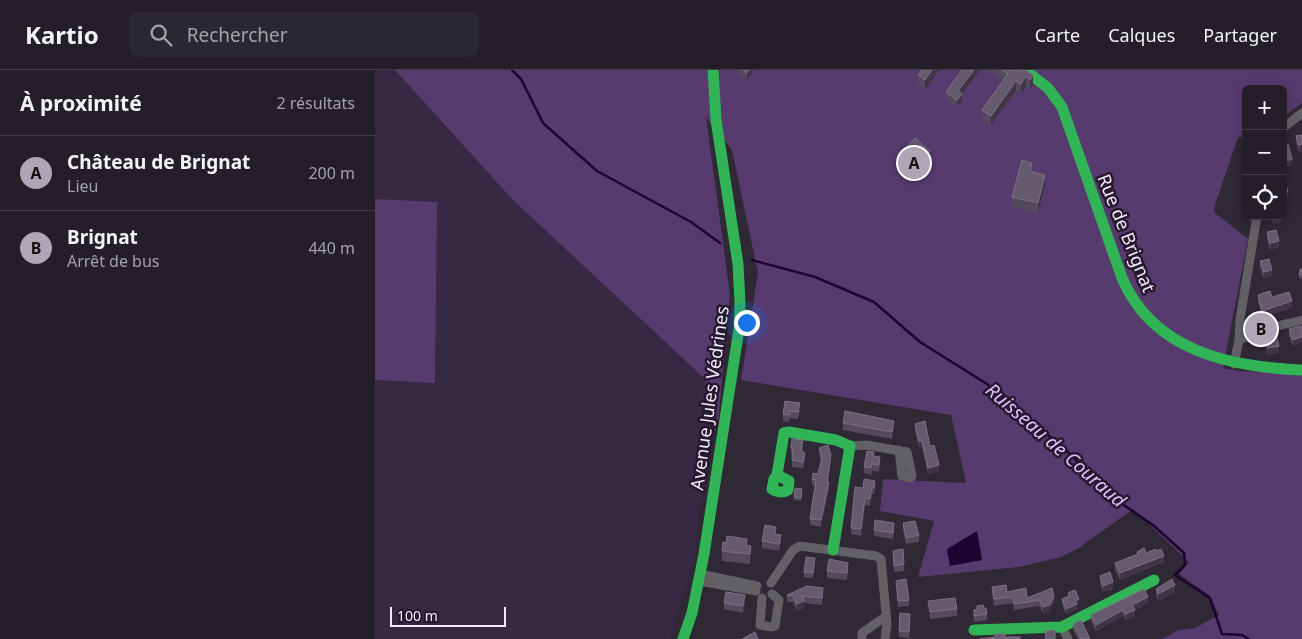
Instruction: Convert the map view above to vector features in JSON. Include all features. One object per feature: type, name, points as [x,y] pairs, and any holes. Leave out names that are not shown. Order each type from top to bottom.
[{"type":"street","name":"Avenue Jules Védrines","points":[[683,639],[692,613],[699,578],[739,329],[740,303],[735,242],[716,120],[713,70]]},
{"type":"street","name":"Rue de Brignat","points":[[1025,70],[1050,90],[1065,113],[1096,209],[1121,277],[1141,312],[1169,336],[1198,351],[1235,364],[1302,370]]},
{"type":"street","points":[[1287,125],[1300,117]]},
{"type":"street","points":[[1235,364],[1240,319],[1256,220]]},
{"type":"street","points":[[1239,340],[1283,324],[1302,320]]},
{"type":"street","points":[[777,474],[784,433],[789,432],[835,440],[850,446],[866,445],[899,450]]},
{"type":"street","points":[[833,550],[850,446]]},
{"type":"street","points":[[771,583],[793,550],[800,546],[877,556],[881,559],[887,624],[885,639]]},
{"type":"street","points":[[699,578],[758,591],[768,598],[772,594],[773,588],[771,583]]},
{"type":"street","points":[[974,630],[1062,627],[1154,580]]},
{"type":"street","points":[[771,583],[763,581],[758,591],[759,625],[775,626],[779,600],[772,594]]},
{"type":"street","points":[[862,639],[862,633],[885,617]]},
{"type":"street","points":[[1062,627],[1068,639]]},
{"type":"shaded area","points":[[375,70],[395,70],[513,200],[704,378],[718,422],[706,464],[694,558],[671,639],[375,639]]},
{"type":"shaded area","points":[[395,70],[1302,70],[1302,103],[1287,114],[1287,85],[1242,85],[1242,137],[1238,137],[1214,212],[1248,239],[1223,368],[1239,371],[1302,373],[1302,639],[1162,639],[1179,630],[1195,628],[1219,615],[1209,595],[1179,574],[1189,562],[1133,509],[1079,548],[1061,557],[1019,567],[918,577],[934,521],[880,511],[883,479],[966,483],[951,415],[741,380],[758,273],[732,150],[706,117],[730,294],[718,422],[704,378],[513,200]]},
{"type":"shaded area","points":[[375,199],[437,202],[435,383],[375,380]]},
{"type":"shaded area","points":[[977,531],[982,560],[950,566],[947,549]]},
{"type":"building","points":[[922,70],[932,70],[925,80],[918,75]]},
{"type":"building","points":[[962,70],[974,70],[958,91],[962,94],[957,100],[946,92]]},
{"type":"building","points":[[1002,70],[1017,70],[1020,72],[1025,70],[1033,75],[1030,80],[1026,76],[1021,84],[1016,81],[991,116],[982,110],[1008,74]]},
{"type":"building","points":[[1302,135],[1302,144],[1299,145],[1296,136]]},
{"type":"building","points":[[915,138],[930,151],[914,169],[899,156]]},
{"type":"building","points":[[1287,144],[1292,159],[1287,161]]},
{"type":"building","points":[[1022,160],[1032,163],[1030,171],[1045,175],[1038,203],[1012,197]]},
{"type":"building","points":[[1276,230],[1279,241],[1270,243],[1267,232]]},
{"type":"building","points":[[1269,259],[1272,270],[1264,272],[1260,261]]},
{"type":"building","points":[[1270,291],[1272,297],[1289,292],[1292,301],[1262,311],[1258,295]]},
{"type":"building","points":[[1301,326],[1302,337],[1293,340],[1289,329]]},
{"type":"building","points":[[1276,334],[1279,346],[1268,348],[1265,337]]},
{"type":"building","points":[[785,401],[800,403],[798,412],[790,411],[789,415],[783,414]]},
{"type":"building","points":[[845,411],[894,421],[892,432],[843,423]]},
{"type":"building","points":[[925,421],[930,446],[934,445],[939,465],[928,468],[922,441],[919,441],[915,424]]},
{"type":"building","points":[[792,439],[803,440],[801,450],[805,453],[803,462],[792,460]]},
{"type":"building","points":[[828,445],[831,455],[827,482],[829,482],[821,520],[810,519],[816,480],[812,479],[813,473],[818,474],[822,457],[819,448]]},
{"type":"building","points":[[867,451],[874,452],[873,456],[880,457],[879,465],[872,464],[871,468],[864,467]]},
{"type":"building","points":[[864,479],[875,481],[874,488],[872,487],[870,499],[865,498],[861,529],[851,528],[855,487],[863,488]]},
{"type":"building","points":[[795,488],[802,489],[801,498],[794,497]]},
{"type":"building","points":[[875,520],[894,523],[893,533],[874,530]]},
{"type":"building","points":[[915,521],[919,535],[906,538],[903,523]]},
{"type":"building","points":[[765,525],[776,527],[775,534],[781,535],[779,544],[762,541]]},
{"type":"building","points":[[727,536],[747,539],[746,545],[751,546],[750,554],[722,551],[723,542],[726,543]]},
{"type":"building","points":[[1144,548],[1146,553],[1161,549],[1164,556],[1120,573],[1115,563],[1138,554],[1137,552]]},
{"type":"building","points":[[903,549],[904,564],[894,566],[893,551]]},
{"type":"building","points":[[806,557],[815,558],[813,573],[804,572]]},
{"type":"building","points":[[829,559],[848,563],[847,573],[827,571]]},
{"type":"building","points":[[1110,572],[1113,582],[1103,586],[1100,576]]},
{"type":"building","points":[[906,579],[909,600],[898,601],[896,581]]},
{"type":"building","points":[[1172,579],[1175,585],[1158,594],[1156,589]]},
{"type":"building","points":[[1006,585],[1007,592],[1026,588],[1027,598],[1052,588],[1054,596],[1050,605],[1043,607],[1039,600],[1014,604],[1013,597],[994,599],[992,587]]},
{"type":"building","points":[[807,586],[823,588],[822,598],[803,596],[804,601],[797,604],[793,596],[787,595]]},
{"type":"building","points":[[1144,589],[1148,597],[1132,605],[1135,610],[1126,614],[1123,610],[1096,625],[1091,615]]},
{"type":"building","points":[[1075,590],[1079,599],[1075,601],[1077,604],[1066,609],[1062,599],[1069,596],[1068,593]]},
{"type":"building","points":[[726,592],[745,595],[743,606],[724,603]]},
{"type":"building","points":[[955,598],[957,609],[930,612],[928,601]]},
{"type":"building","points":[[983,605],[986,608],[987,614],[974,616],[974,610],[977,609],[977,606]]},
{"type":"building","points":[[900,613],[910,614],[909,632],[899,631]]},
{"type":"building","points":[[1081,620],[1090,639],[1081,639],[1073,624]]},
{"type":"building","points":[[1055,630],[1055,639],[1046,639],[1045,631]]},
{"type":"building","points":[[755,632],[758,639],[742,639]]},
{"type":"building","points":[[995,634],[1005,634],[1005,637],[1020,637],[1020,639],[980,639],[995,637]]},
{"type":"waterway","name":"Ruisseau de Couraud","points":[[512,70],[521,79],[543,123],[597,171],[691,222],[720,243]]},
{"type":"waterway","name":"Ruisseau de Couraud","points":[[752,260],[815,277],[874,302],[920,342],[987,384],[1067,451],[1111,496],[1154,526],[1184,553],[1185,565],[1175,575],[1210,598],[1222,634],[1242,635],[1249,639]]},
{"type":"traffic: fast","points":[[683,639],[692,613],[704,554],[739,329],[738,264],[716,120],[713,70]]},
{"type":"traffic: fast","points":[[1025,70],[1048,88],[1062,107],[1122,278],[1136,303],[1153,323],[1174,338],[1197,350],[1222,359],[1248,365],[1302,370]]},
{"type":"traffic: fast","points":[[777,475],[789,481],[788,490],[780,492],[772,489],[777,475],[784,433],[789,432],[836,440],[850,446],[833,550]]},
{"type":"traffic: fast","points":[[974,630],[1062,627],[1154,580]]},
{"type":"place","name":"Château de Brignat","points":[[914,163]]},
{"type":"place","name":"Brignat","points":[[1261,329]]}]
